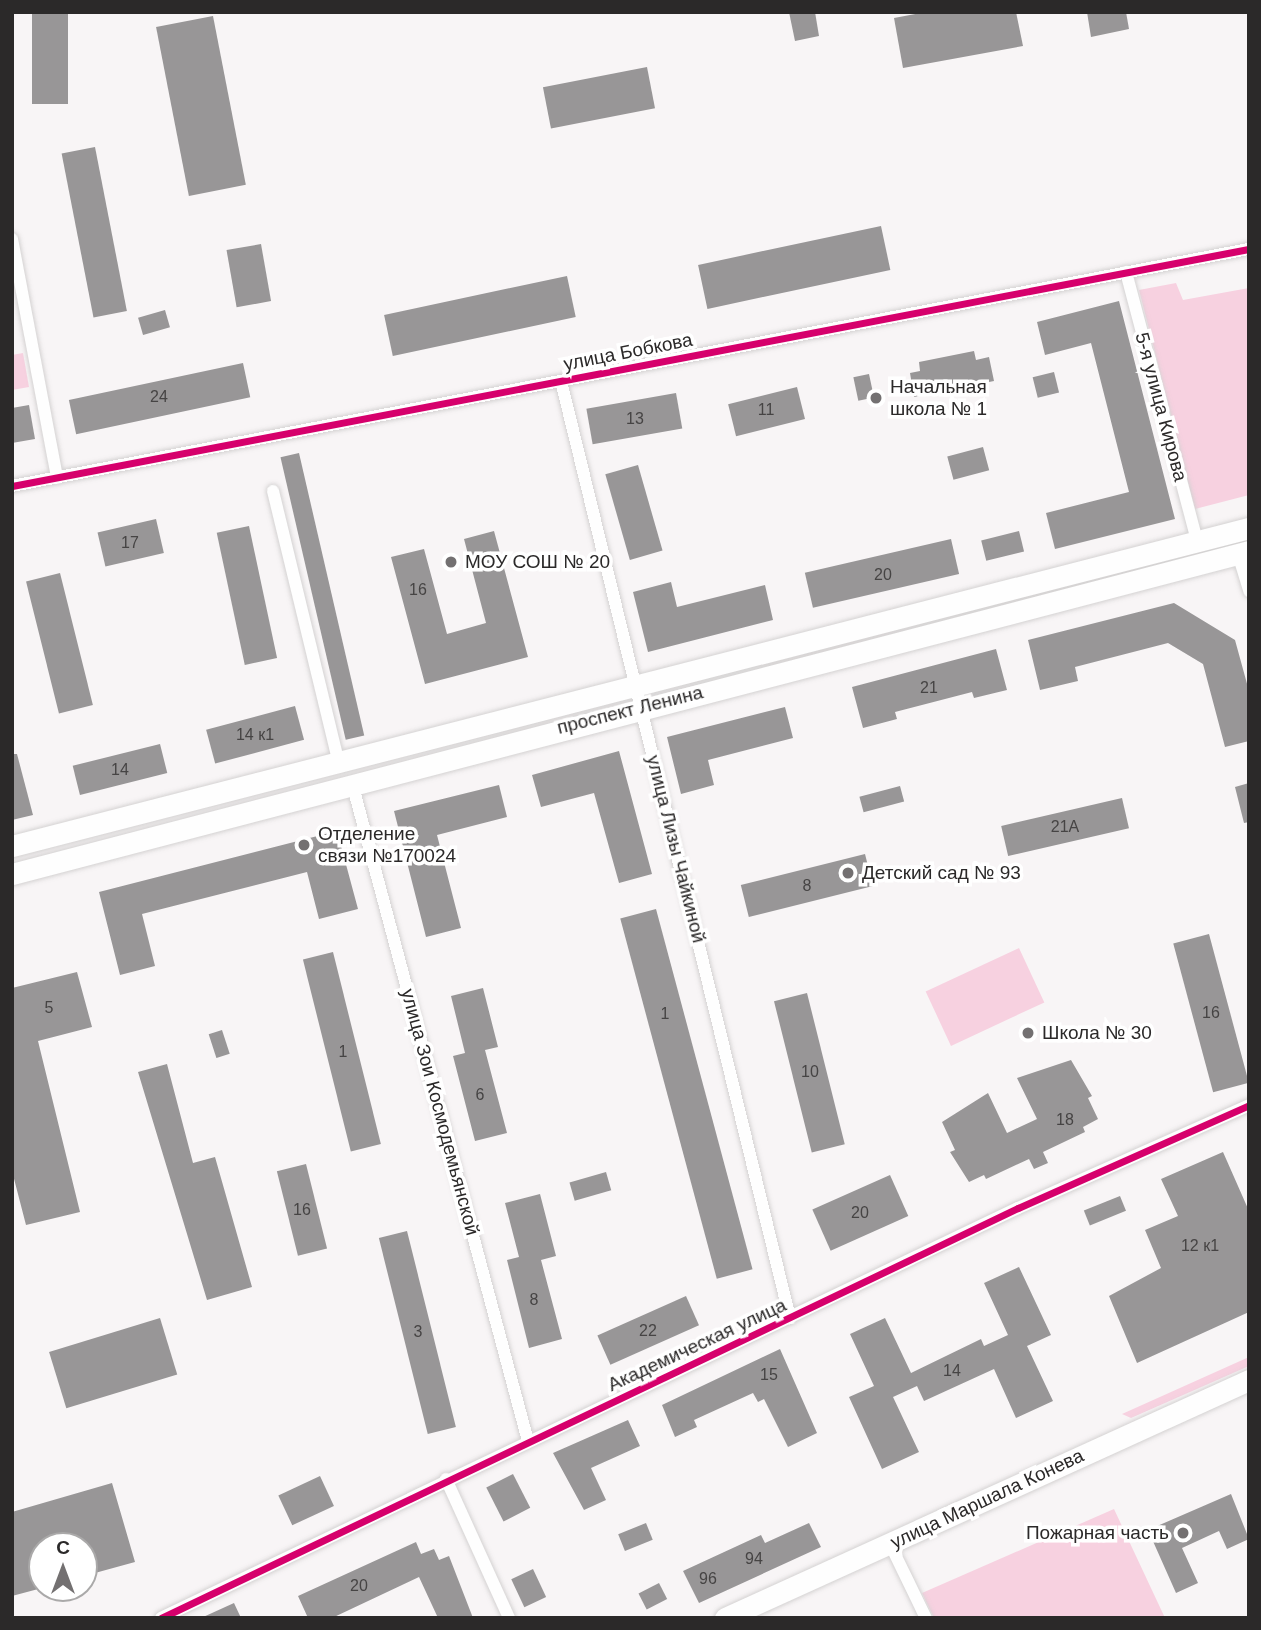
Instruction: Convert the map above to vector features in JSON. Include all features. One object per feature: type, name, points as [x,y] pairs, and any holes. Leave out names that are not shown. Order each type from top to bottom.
[{"type":"main road","name":"проспект Ленина","points":[[12,874],[352,783],[638,697],[1247,528]]},
{"type":"main road","points":[[1243,552],[1237,540],[1247,528]]},
{"type":"main road","points":[[1184,568],[1196,554],[1197,541]]},
{"type":"main road","name":"проспект Ленина","points":[[12,846],[360,757],[638,697],[1243,552]]},
{"type":"main road","points":[[352,783],[351,768],[360,757]]},
{"type":"main road","name":"улица Маршала Конева","points":[[725,1618],[1249,1380]]},
{"type":"street","points":[[12,239],[57,478]]},
{"type":"street","name":"улица Бобкова","points":[[12,486],[1249,249]]},
{"type":"street","name":"5-я улица Кирова","points":[[1126,272],[1197,541]]},
{"type":"street","name":"улица Лизы Чайкиной","points":[[561,381],[790,1318]]},
{"type":"street","points":[[272,491],[339,763]]},
{"type":"street","points":[[1243,552],[1249,591]]},
{"type":"street","name":"улица Зои Космодемьянской","points":[[352,783],[528,1441]]},
{"type":"street","name":"Академическая улица","points":[[161,1618],[446,1479],[1018,1208],[1249,1105]]},
{"type":"street","points":[[446,1479],[509,1618]]},
{"type":"street","points":[[890,1544],[926,1618]]},
{"type":"shaded area","points":[[1176,283],[1183,300],[1249,288],[1249,495],[1195,509],[1139,290]]},
{"type":"shaded area","points":[[23,353],[29,387],[12,390],[12,355]]},
{"type":"shaded area","points":[[1019,948],[1044,1002],[951,1046],[926,992]]},
{"type":"shaded area","points":[[1249,1357],[1249,1366],[1131,1418],[1122,1414]]},
{"type":"shaded area","points":[[1114,1509],[1165,1618],[934,1618],[922,1593]]},
{"type":"building","points":[[32,12],[68,12],[68,104],[32,104]]},
{"type":"building","points":[[789,12],[815,12],[819,36],[795,41]]},
{"type":"building","points":[[926,12],[1016,12],[1023,46],[903,68],[894,18]]},
{"type":"building","points":[[1087,12],[1126,12],[1129,29],[1091,37]]},
{"type":"building","points":[[213,16],[246,185],[189,196],[156,27]]},
{"type":"building","points":[[647,67],[655,108],[551,128],[543,87]]},
{"type":"building","points":[[95,147],[127,311],[93,317],[62,153]]},
{"type":"building","points":[[881,226],[890,270],[707,309],[698,265]]},
{"type":"building","points":[[261,244],[271,301],[237,307],[227,250]]},
{"type":"building","points":[[567,276],[576,317],[393,356],[384,315]]},
{"type":"building","points":[[1119,301],[1175,519],[1055,549],[1046,513],[1129,492],[1091,343],[1045,355],[1037,322]]},
{"type":"building","points":[[165,310],[170,327],[143,335],[138,318]]},
{"type":"building","points":[[974,351],[976,360],[989,357],[994,381],[914,397],[910,373],[920,371],[919,362]]},
{"type":"building","points":[[243,363],[250,397],[76,434],[69,400]]},
{"type":"building","points":[[1054,372],[1059,392],[1038,398],[1033,377]]},
{"type":"building","points":[[869,374],[874,397],[858,401],[853,377]]},
{"type":"building","points":[[797,387],[805,419],[736,436],[728,404]]},
{"type":"building","points":[[676,393],[682,428],[593,444],[586,409]]},
{"type":"building","points":[[29,405],[35,439],[12,443],[12,408]]},
{"type":"building","points":[[983,447],[989,470],[953,480],[947,457]]},
{"type":"building","points":[[299,453],[364,736],[346,740],[280,457]]},
{"type":"building","points":[[638,465],[663,551],[630,560],[605,474]]},
{"type":"building","points":[[156,519],[164,553],[105,567],[98,532]]},
{"type":"building","points":[[249,526],[277,658],[245,665],[217,533]]},
{"type":"building","points":[[494,531],[528,657],[425,684],[391,557],[424,549],[447,634],[486,623],[464,539]]},
{"type":"building","points":[[1019,531],[1024,551],[986,561],[981,540]]},
{"type":"building","points":[[951,539],[959,574],[813,608],[805,573]]},
{"type":"building","points":[[60,573],[93,705],[59,713],[26,581]]},
{"type":"building","points":[[671,582],[677,607],[765,585],[773,620],[648,652],[633,592]]},
{"type":"building","points":[[1174,603],[1235,640],[1249,691],[1249,741],[1225,747],[1203,664],[1168,643],[1075,667],[1078,681],[1040,690],[1028,640]]},
{"type":"building","points":[[996,649],[1007,690],[974,698],[972,692],[895,712],[897,719],[863,728],[852,687]]},
{"type":"building","points":[[295,706],[304,740],[215,764],[206,730]]},
{"type":"building","points":[[785,707],[793,738],[708,760],[714,785],[681,794],[667,737]]},
{"type":"building","points":[[160,744],[167,773],[80,795],[73,766]]},
{"type":"building","points":[[619,751],[652,874],[619,883],[594,793],[541,807],[532,775]]},
{"type":"building","points":[[12,754],[17,754],[33,815],[12,820]]},
{"type":"building","points":[[1249,783],[1249,822],[1244,823],[1235,787]]},
{"type":"building","points":[[499,785],[507,817],[437,835],[461,928],[426,937],[394,811]]},
{"type":"building","points":[[900,786],[904,801],[864,812],[859,797]]},
{"type":"building","points":[[1122,798],[1129,828],[1008,856],[1001,826]]},
{"type":"building","points":[[337,831],[358,909],[319,919],[307,872],[142,914],[155,966],[120,975],[99,892]]},
{"type":"building","points":[[865,854],[873,886],[749,917],[741,885]]},
{"type":"building","points":[[656,909],[753,1269],[717,1279],[620,919]]},
{"type":"building","points":[[1209,934],[1249,1083],[1213,1092],[1173,944]]},
{"type":"building","points":[[333,952],[381,1144],[351,1152],[303,959]]},
{"type":"building","points":[[77,972],[92,1027],[38,1041],[80,1212],[26,1225],[12,1171],[12,988]]},
{"type":"building","points":[[483,988],[498,1047],[485,1050],[507,1133],[475,1141],[453,1056],[465,1053],[451,996]]},
{"type":"building","points":[[807,993],[845,1144],[812,1153],[774,1001]]},
{"type":"building","points":[[222,1030],[230,1054],[216,1058],[209,1034]]},
{"type":"building","points":[[1071,1060],[1092,1096],[1088,1098],[1098,1119],[1083,1127],[1085,1132],[1043,1152],[1048,1163],[1034,1169],[1029,1159],[986,1179],[984,1175],[969,1182],[950,1152],[955,1150],[942,1122],[988,1093],[1007,1133],[1037,1119],[1017,1078]]},
{"type":"building","points":[[167,1064],[193,1163],[215,1157],[252,1287],[207,1300],[138,1072]]},
{"type":"building","points":[[1223,1152],[1249,1211],[1249,1312],[1137,1363],[1109,1296],[1161,1268],[1145,1230],[1178,1216],[1161,1179]]},
{"type":"building","points":[[306,1164],[327,1248],[298,1256],[277,1171]]},
{"type":"building","points":[[606,1172],[611,1190],[575,1201],[569,1182]]},
{"type":"building","points":[[890,1175],[908,1216],[831,1251],[812,1210]]},
{"type":"building","points":[[540,1194],[556,1256],[541,1260],[562,1339],[529,1348],[507,1260],[519,1257],[505,1203]]},
{"type":"building","points":[[1120,1196],[1126,1211],[1090,1225],[1084,1211]]},
{"type":"building","points":[[407,1231],[456,1427],[428,1434],[379,1238]]},
{"type":"building","points":[[1019,1267],[1051,1335],[1027,1346],[1053,1401],[1016,1418],[994,1369],[924,1401],[917,1386],[893,1397],[919,1452],[882,1469],[849,1397],[874,1386],[850,1334],[885,1318],[911,1373],[981,1339],[984,1346],[1008,1335],[984,1283]]},
{"type":"building","points":[[686,1296],[699,1325],[610,1365],[597,1335]]},
{"type":"building","points":[[160,1318],[177,1374],[66,1408],[49,1352]]},
{"type":"building","points":[[780,1349],[817,1433],[788,1447],[764,1399],[758,1402],[753,1393],[694,1420],[697,1427],[675,1437],[662,1405]]},
{"type":"building","points":[[628,1420],[640,1446],[591,1468],[606,1500],[584,1510],[553,1453]]},
{"type":"building","points":[[513,1474],[530,1508],[504,1521],[486,1488]]},
{"type":"building","points":[[320,1476],[334,1506],[292,1525],[278,1495]]},
{"type":"building","points":[[112,1483],[135,1562],[98,1572],[98,1532],[28,1532],[28,1592],[12,1596],[12,1512]]},
{"type":"building","name":"Пожарная часть","points":[[1231,1494],[1249,1539],[1227,1549],[1219,1531],[1182,1548],[1198,1583],[1176,1593],[1148,1530]]},
{"type":"building","points":[[646,1523],[653,1540],[625,1551],[618,1534]]},
{"type":"building","points":[[809,1523],[821,1547],[699,1603],[683,1571],[761,1535],[765,1543]]},
{"type":"building","points":[[416,1542],[421,1554],[434,1549],[439,1560],[449,1556],[473,1618],[438,1618],[419,1577],[332,1618],[308,1618],[298,1596]]},
{"type":"building","points":[[533,1569],[546,1597],[524,1607],[511,1579]]},
{"type":"building","points":[[659,1583],[667,1599],[647,1609],[639,1593]]},
{"type":"building","points":[[234,1603],[241,1618],[201,1618]]},
{"type":"cycle path","points":[[12,486],[1249,249]]},
{"type":"cycle path","points":[[161,1618],[1018,1208],[1249,1105]]},
{"type":"place","name":"Начальная школа № 1","points":[[876,398]]},
{"type":"place","name":"МОУ СОШ № 20","points":[[451,562]]},
{"type":"place","name":"Отделение связи №170024","points":[[304,845]]},
{"type":"place","name":"Детский сад № 93","points":[[848,873]]},
{"type":"place","name":"Школа № 30","points":[[1028,1033]]},
{"type":"place","name":"Пожарная часть","points":[[1183,1533]]}]
